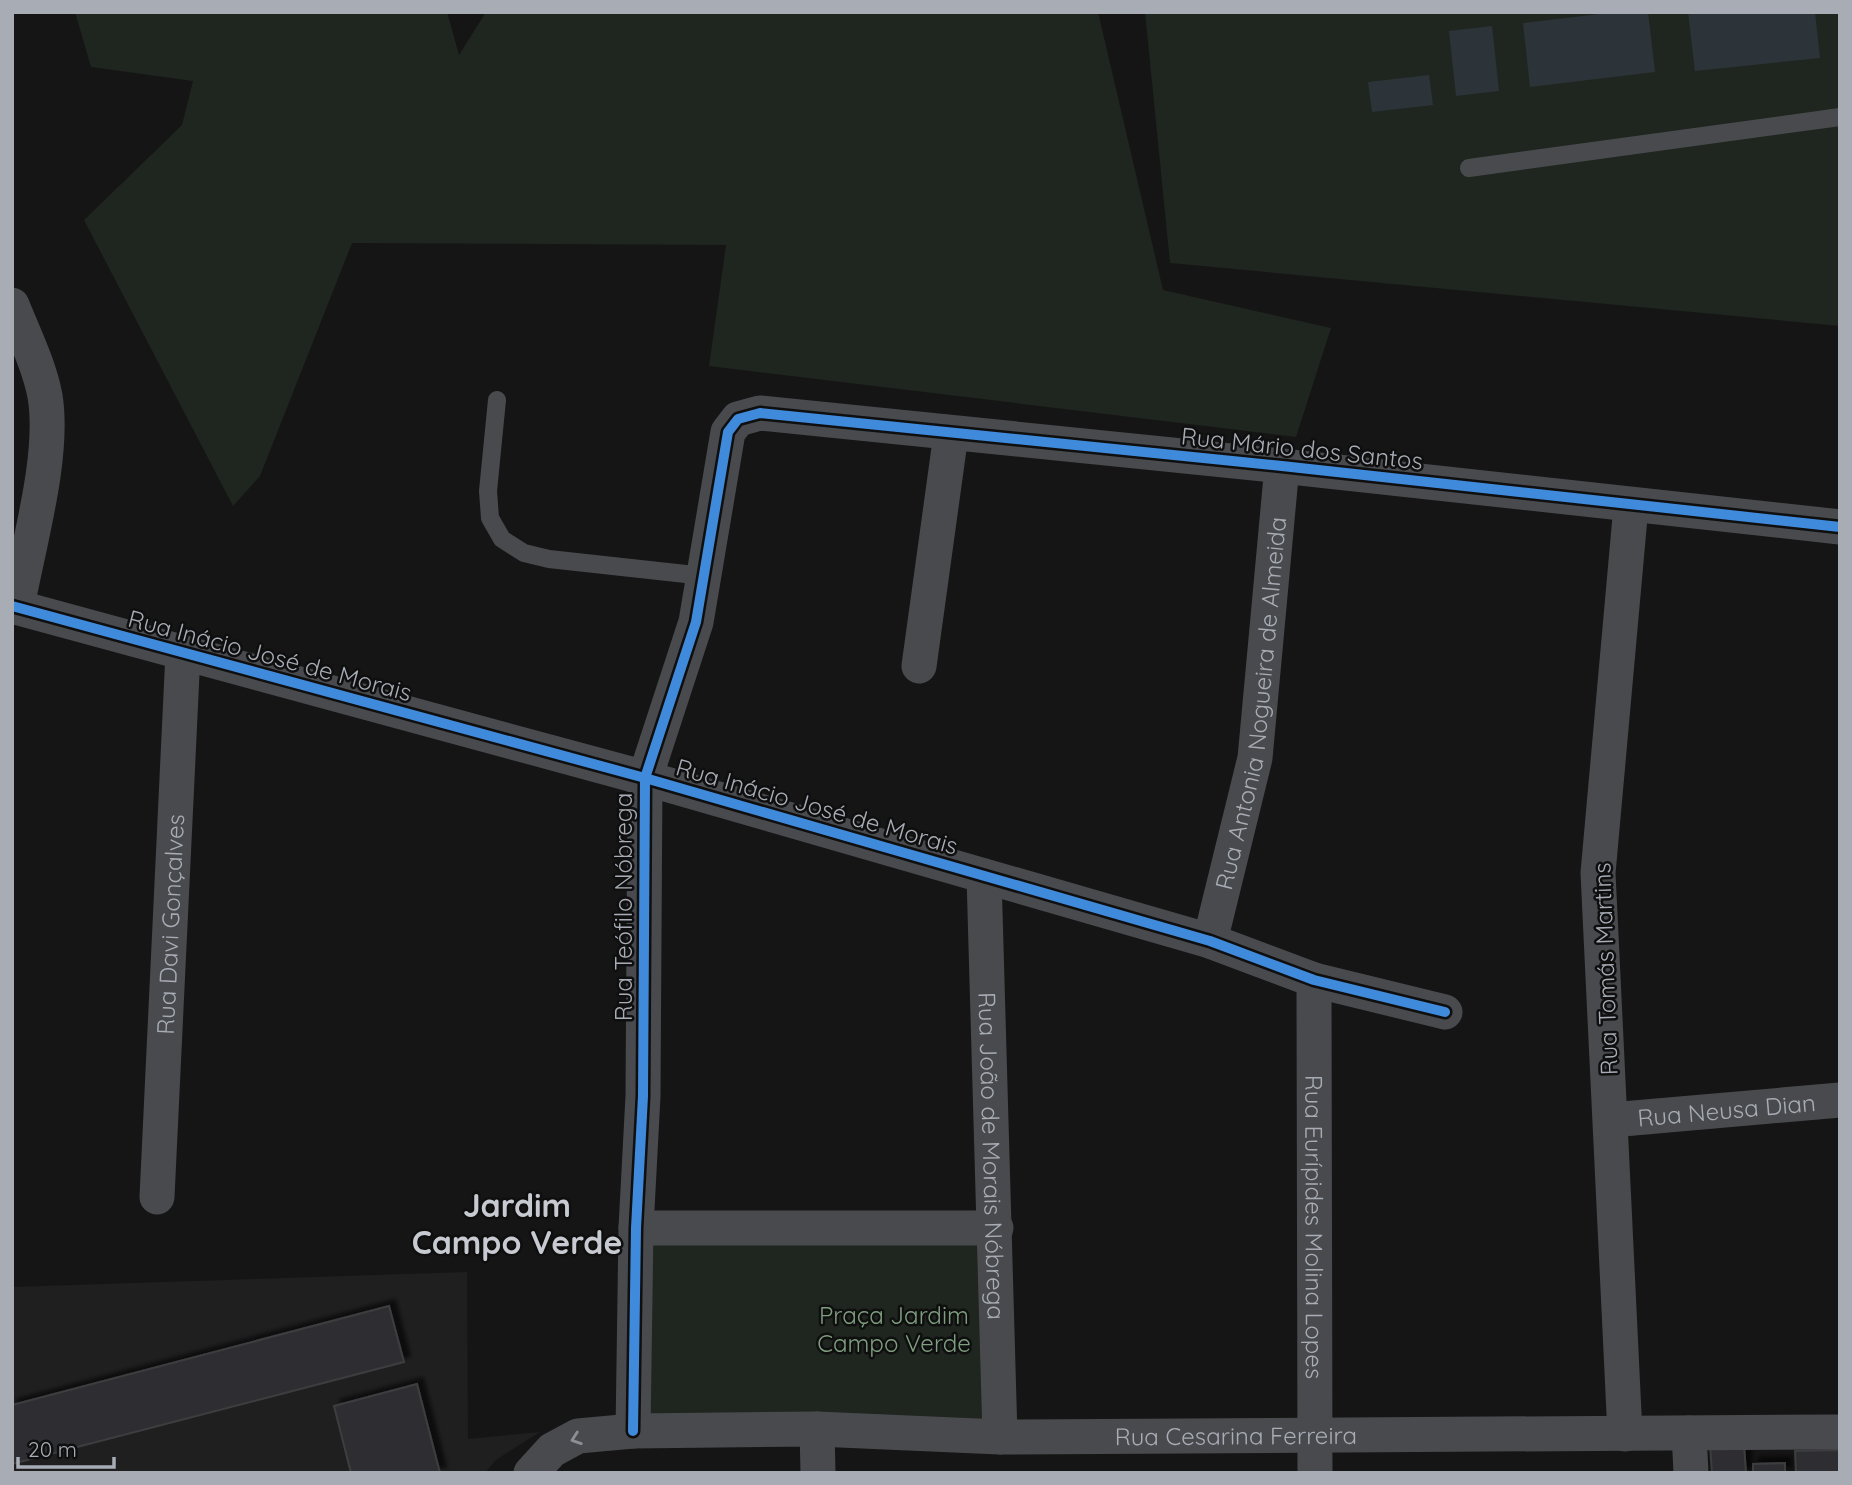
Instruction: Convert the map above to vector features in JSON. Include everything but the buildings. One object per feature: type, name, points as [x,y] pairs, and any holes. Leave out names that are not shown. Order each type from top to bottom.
[{"type":"street","points":[[12,306],[34,357],[45,397],[47,446],[15,607]]},
{"type":"street","name":"Rua Teófilo Nóbrega","points":[[633,1431],[636,1228],[643,1096],[645,778],[696,622],[728,432],[738,419],[760,413]]},
{"type":"street","name":"Rua Mário dos Santos","points":[[760,413],[1840,527]]},
{"type":"street","points":[[919,666],[951,434]]},
{"type":"street","name":"Rua Antonia Nogueira de Almeida","points":[[1210,941],[1255,758],[1282,466]]},
{"type":"street","name":"Rua Tomás Martins","points":[[1625,1434],[1598,873],[1631,506]]},
{"type":"street","name":"Rua Inácio José de Morais","points":[[15,607],[645,778],[1210,941],[1314,980],[1445,1012]]},
{"type":"street","name":"Rua Davi Gonçalves","points":[[157,1197],[183,653]]},
{"type":"street","name":"Rua João de Morais Nóbrega","points":[[984,876],[1000,1437]]},
{"type":"street","name":"Rua Eurípides Molina Lopes","points":[[1314,980],[1315,1473]]},
{"type":"street","name":"Rua Neusa Dian","points":[[1611,1120],[1840,1100]]},
{"type":"street","points":[[636,1228],[996,1227]]},
{"type":"street","points":[[817,1429],[818,1473]]},
{"type":"street","name":"Rua Cesarina Ferreira","points":[[531,1473],[552,1450],[578,1436],[633,1431],[817,1429],[1000,1437],[1314,1433],[1840,1432]]},
{"type":"street","points":[[1689,1433],[1690,1473]]},
{"type":"lane","points":[[1469,168],[1840,117]]},
{"type":"lane","points":[[497,400],[488,491],[490,518],[502,540],[524,553],[550,559],[704,576]]},
{"type":"shaded area","points":[[1616,12],[1648,12],[1655,72],[1530,87],[1523,23]]},
{"type":"shaded area","points":[[1688,12],[1815,12],[1820,58],[1695,71]]},
{"type":"shaded area","points":[[1492,26],[1499,91],[1456,96],[1449,31]]},
{"type":"shaded area","points":[[1429,75],[1433,105],[1372,112],[1368,82]]},
{"type":"shaded area","points":[[467,1272],[468,1439],[540,1432],[496,1460],[485,1473],[12,1473],[12,1287]]},
{"type":"green space","points":[[75,12],[447,12],[459,55],[486,12],[1098,12],[1163,290],[1331,328],[1296,437],[709,366],[726,245],[352,243],[260,476],[233,506],[84,220],[182,125],[193,81],[91,67]]},
{"type":"green space","points":[[1145,12],[1840,12],[1840,326],[1170,263]]},
{"type":"green space","name":"Praça Jardim Campo Verde","points":[[645,1234],[988,1234],[989,1425],[644,1418]]},
{"type":"cycle path","points":[[633,1431],[636,1228],[643,1096],[645,778],[696,622],[728,432],[738,419],[760,413],[1840,527]]},
{"type":"cycle path","points":[[12,606],[645,778],[1210,941],[1314,980],[1445,1012]]},
{"type":"district","name":"Jardim Campo Verde","points":[[517,1224]]}]
